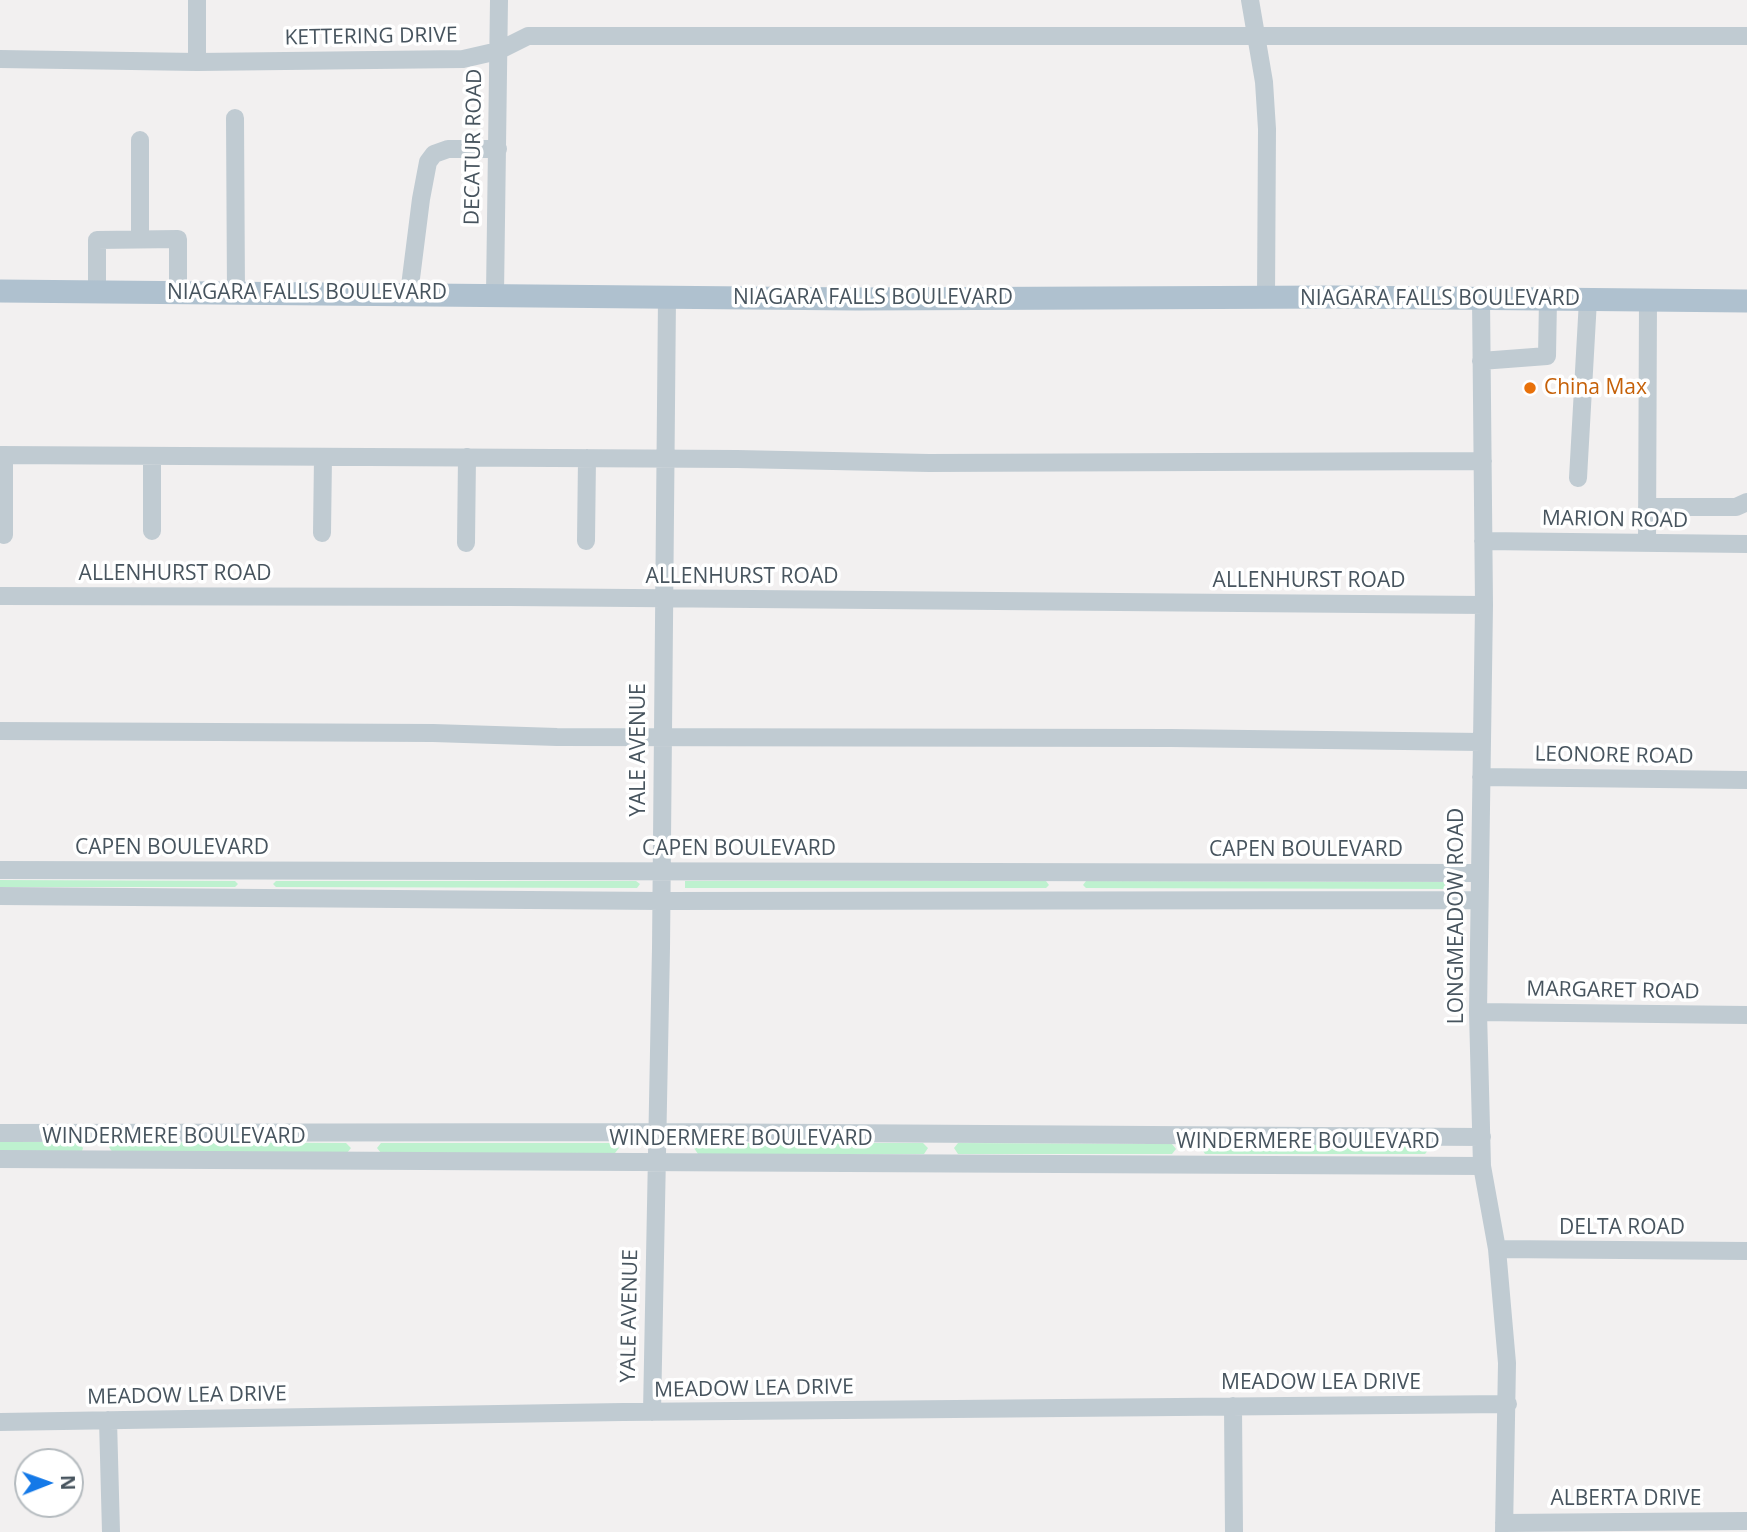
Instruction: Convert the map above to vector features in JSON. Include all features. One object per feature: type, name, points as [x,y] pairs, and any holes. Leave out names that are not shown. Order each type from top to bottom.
[{"type":"main road","name":"NIAGARA FALLS BOULEVARD","points":[[0,291],[667,297],[1481,298],[1747,302]]},
{"type":"street","points":[[197,0],[197,62]]},
{"type":"street","name":"DECATUR ROAD","points":[[495,294],[499,0]]},
{"type":"street","points":[[1250,0],[1264,82],[1267,129],[1266,298]]},
{"type":"street","name":"KETTERING DRIVE","points":[[0,59],[197,62],[463,59],[498,51],[528,36],[1747,36]]},
{"type":"street","points":[[235,118],[236,293]]},
{"type":"street","points":[[140,140],[140,239]]},
{"type":"street","points":[[410,294],[428,162],[434,154],[448,149],[498,149]]},
{"type":"street","points":[[97,292],[97,240],[140,239],[178,239],[178,292]]},
{"type":"street","name":"YALE AVENUE","points":[[652,1412],[661,901],[667,297]]},
{"type":"street","name":"LONGMEADOW ROAD","points":[[1481,298],[1484,605],[1478,1012],[1482,1166],[1497,1250],[1507,1363],[1504,1527]]},
{"type":"street","points":[[1481,361],[1547,356],[1548,299]]},
{"type":"street","points":[[1578,478],[1588,300]]},
{"type":"street","points":[[1647,543],[1648,300]]},
{"type":"street","points":[[4,535],[2,455],[929,463],[1483,461]]},
{"type":"street","points":[[152,456],[152,531]]},
{"type":"street","points":[[322,533],[323,457]]},
{"type":"street","points":[[466,543],[467,457]]},
{"type":"street","points":[[586,541],[587,458]]},
{"type":"street","points":[[1647,507],[1736,507],[1747,502]]},
{"type":"street","name":"MARION ROAD","points":[[1483,541],[1747,544]]},
{"type":"street","name":"ALLENHURST ROAD","points":[[0,596],[1484,605]]},
{"type":"street","points":[[0,731],[1171,737],[1481,742]]},
{"type":"street","name":"LEONORE ROAD","points":[[1481,777],[1747,780]]},
{"type":"street","name":"CAPEN BOULEVARD","points":[[0,870],[1478,873]]},
{"type":"street","points":[[257,871],[257,898]]},
{"type":"street","points":[[1066,872],[1066,900]]},
{"type":"street","points":[[0,896],[661,901],[1478,900]]},
{"type":"street","name":"MARGARET ROAD","points":[[1478,1012],[1747,1016]]},
{"type":"street","name":"WINDERMERE BOULEVARD","points":[[0,1133],[657,1132],[1482,1137]]},
{"type":"street","points":[[96,1133],[96,1159]]},
{"type":"street","points":[[362,1133],[363,1160]]},
{"type":"street","points":[[939,1134],[940,1163]]},
{"type":"street","points":[[1188,1135],[1188,1164]]},
{"type":"street","name":"WINDERMERE BOULEVARD","points":[[0,1159],[1482,1166]]},
{"type":"street","name":"DELTA ROAD","points":[[1497,1250],[1747,1251]]},
{"type":"street","name":"MEADOW LEA DRIVE","points":[[0,1422],[652,1412],[1508,1405]]},
{"type":"street","points":[[1233,1406],[1234,1532]]},
{"type":"street","points":[[108,1420],[111,1532]]},
{"type":"street","name":"ALBERTA DRIVE","points":[[1504,1527],[1747,1521]]},
{"type":"green space","points":[[0,880],[235,881],[238,884],[235,887],[0,887]]},
{"type":"green space","points":[[276,881],[636,881],[640,884],[637,888],[276,887],[273,884]]},
{"type":"green space","points":[[685,881],[1046,881],[1049,885],[1046,888],[685,888]]},
{"type":"green space","points":[[1086,881],[1449,882],[1452,885],[1449,889],[1086,888],[1083,885]]},
{"type":"green space","points":[[0,1142],[79,1142],[83,1148],[82,1151],[0,1153]]},
{"type":"green space","points":[[113,1142],[346,1143],[351,1148],[347,1153],[113,1153],[109,1147]]},
{"type":"green space","points":[[381,1143],[614,1143],[619,1148],[615,1153],[381,1153],[377,1148]]},
{"type":"green space","points":[[698,1143],[923,1143],[928,1148],[924,1154],[698,1154],[694,1148]]},
{"type":"green space","points":[[958,1143],[1172,1144],[1176,1149],[1172,1154],[958,1154],[954,1148]]},
{"type":"green space","points":[[1206,1143],[1425,1144],[1429,1149],[1425,1154],[1205,1154],[1202,1149]]},
{"type":"place","name":"China Max","points":[[1530,388]]}]
